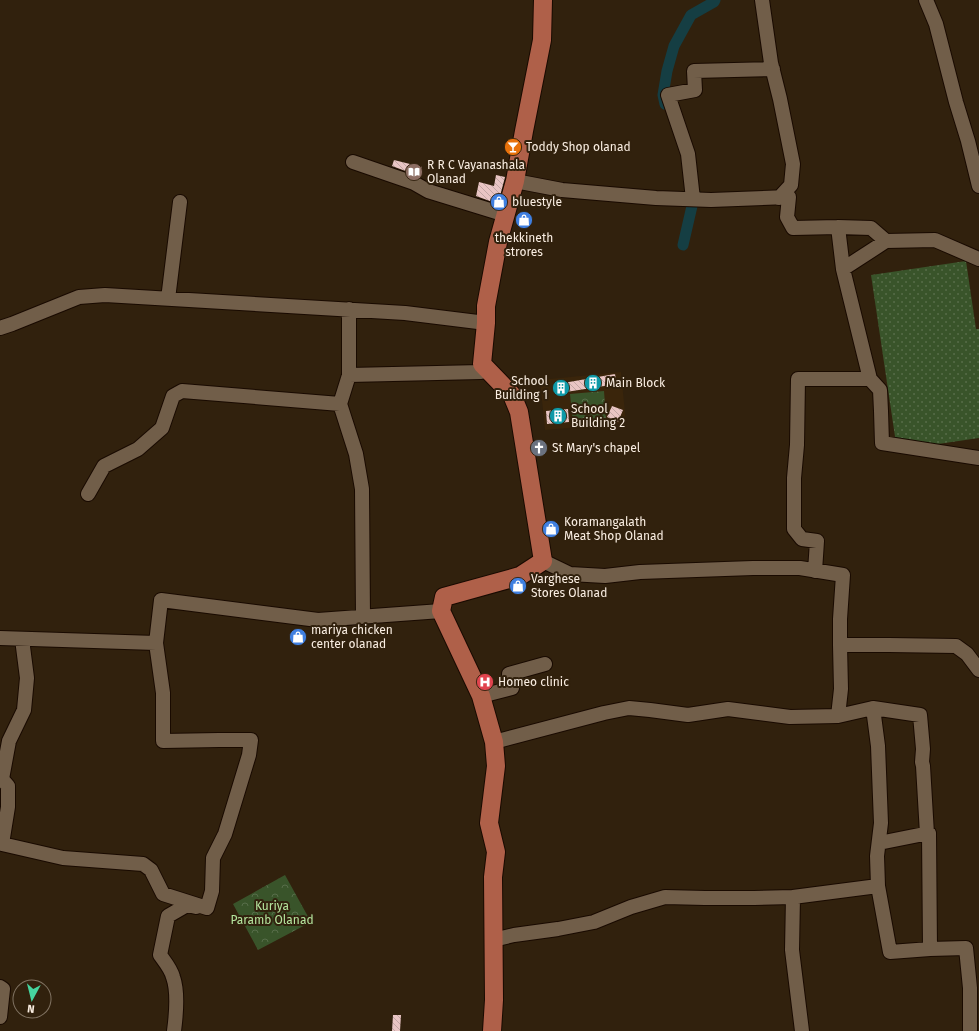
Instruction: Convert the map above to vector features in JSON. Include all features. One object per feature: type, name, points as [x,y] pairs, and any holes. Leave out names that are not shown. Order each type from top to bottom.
[{"type":"main road","points":[[492,1031],[494,1000],[493,877],[496,852],[489,823],[496,766],[494,742],[481,696],[441,611],[444,598],[520,576],[543,561],[519,412],[512,395],[482,364],[486,306],[498,242],[515,181],[542,40],[543,0]]},
{"type":"street","points":[[762,0],[772,66],[793,164],[791,185],[779,198]]},
{"type":"street","points":[[926,0],[936,24],[979,186]]},
{"type":"street","points":[[693,199],[688,154],[668,95],[695,90],[694,71],[772,66]]},
{"type":"street","points":[[353,162],[414,184],[428,191],[506,215]]},
{"type":"street","points":[[515,181],[562,190],[616,195],[711,200],[789,197],[787,217],[793,228],[871,228],[886,241]]},
{"type":"street","points":[[168,299],[180,202]]},
{"type":"street","points":[[838,227],[843,269],[870,379],[880,390],[882,443],[979,458]]},
{"type":"street","points":[[843,269],[886,241],[935,240],[979,259]]},
{"type":"street","points":[[0,328],[79,296],[105,295],[405,313],[486,323]]},
{"type":"street","points":[[349,309],[349,375],[340,404],[356,454],[362,489],[363,617]]},
{"type":"street","points":[[349,375],[481,372],[482,364]]},
{"type":"street","points":[[816,571],[817,542],[802,539],[794,529],[794,478],[797,445],[798,379],[870,379]]},
{"type":"street","points":[[88,494],[104,466],[138,449],[162,428],[173,396],[182,391],[340,404]]},
{"type":"street","points":[[543,561],[570,574],[605,576],[640,572],[753,568],[800,568],[843,575],[840,619],[841,689],[838,716]]},
{"type":"street","points":[[206,908],[212,891],[213,858],[225,834],[249,755],[252,740],[163,741],[163,693],[156,643],[160,600],[318,620],[441,611]]},
{"type":"street","points":[[0,638],[156,643]]},
{"type":"street","points":[[22,638],[27,678],[24,710],[9,741],[1,779],[8,786],[8,807],[1,844],[63,858],[143,864],[151,870],[162,894],[206,908]]},
{"type":"street","points":[[840,645],[956,646],[968,654],[979,670]]},
{"type":"street","points":[[481,696],[512,688],[509,674],[545,664]]},
{"type":"street","points":[[494,742],[604,713],[629,708],[688,715],[728,709],[790,717],[838,716],[873,708],[920,715],[927,834],[929,833],[930,949]]},
{"type":"street","points":[[873,708],[878,746],[881,823],[877,856],[878,886],[890,952],[966,948],[970,988],[970,1031],[979,1030]]},
{"type":"street","points":[[879,843],[927,834]]},
{"type":"street","points":[[493,940],[514,935],[594,922],[631,906],[665,897],[793,897],[878,886]]},
{"type":"street","points":[[793,897],[792,950],[802,1031]]},
{"type":"street","points":[[174,1031],[176,998],[174,977],[168,965],[160,955],[168,916],[187,905],[206,908]]},
{"type":"street","points":[[0,987],[3,989],[0,1016]]},
{"type":"shaded area","points":[[621,372],[626,423],[545,430],[540,380]]},
{"type":"green space","points":[[966,261],[976,329],[979,329],[979,438],[897,450],[871,275]]},
{"type":"green space","points":[[604,391],[606,420],[573,423],[570,394]]},
{"type":"green space","name":"Kuriya Paramb Olanad","points":[[285,875],[311,922],[258,950],[233,904]]},
{"type":"building","points":[[394,160],[422,167],[419,176],[392,166]]},
{"type":"building","points":[[496,175],[505,177],[498,204],[476,196],[479,182],[494,186]]},
{"type":"building","name":"Main Block","points":[[615,374],[617,384],[566,392],[566,394],[557,394],[556,383]]},
{"type":"building","points":[[612,406],[623,410],[618,422],[607,417]]},
{"type":"building","name":"School Building 2","points":[[568,409],[569,422],[547,424],[546,411]]},
{"type":"building","points":[[393,1015],[401,1015],[400,1031],[392,1031]]},
{"type":"waterway","points":[[665,104],[663,95],[667,71],[674,46],[691,15],[715,0]]},
{"type":"waterway","points":[[683,245],[695,193]]},
{"type":"place","name":"Toddy Shop olanad","points":[[513,147]]},
{"type":"place","name":"R R C Vayanashala Olanad","points":[[414,172]]},
{"type":"place","name":"bluestyle","points":[[499,202]]},
{"type":"place","name":"thekkineth strores","points":[[524,220]]},
{"type":"place","name":"Main Block","points":[[593,383]]},
{"type":"place","name":"School Building 1","points":[[561,388]]},
{"type":"place","name":"School Building 2","points":[[558,416]]},
{"type":"place","name":"St Mary's chapel","points":[[539,448]]},
{"type":"place","name":"Koramangalath Meat Shop Olanad","points":[[551,529]]},
{"type":"place","name":"Varghese Stores Olanad","points":[[518,586]]},
{"type":"place","name":"mariya chicken center olanad","points":[[298,637]]},
{"type":"place","name":"Homeo clinic","points":[[485,682]]}]
